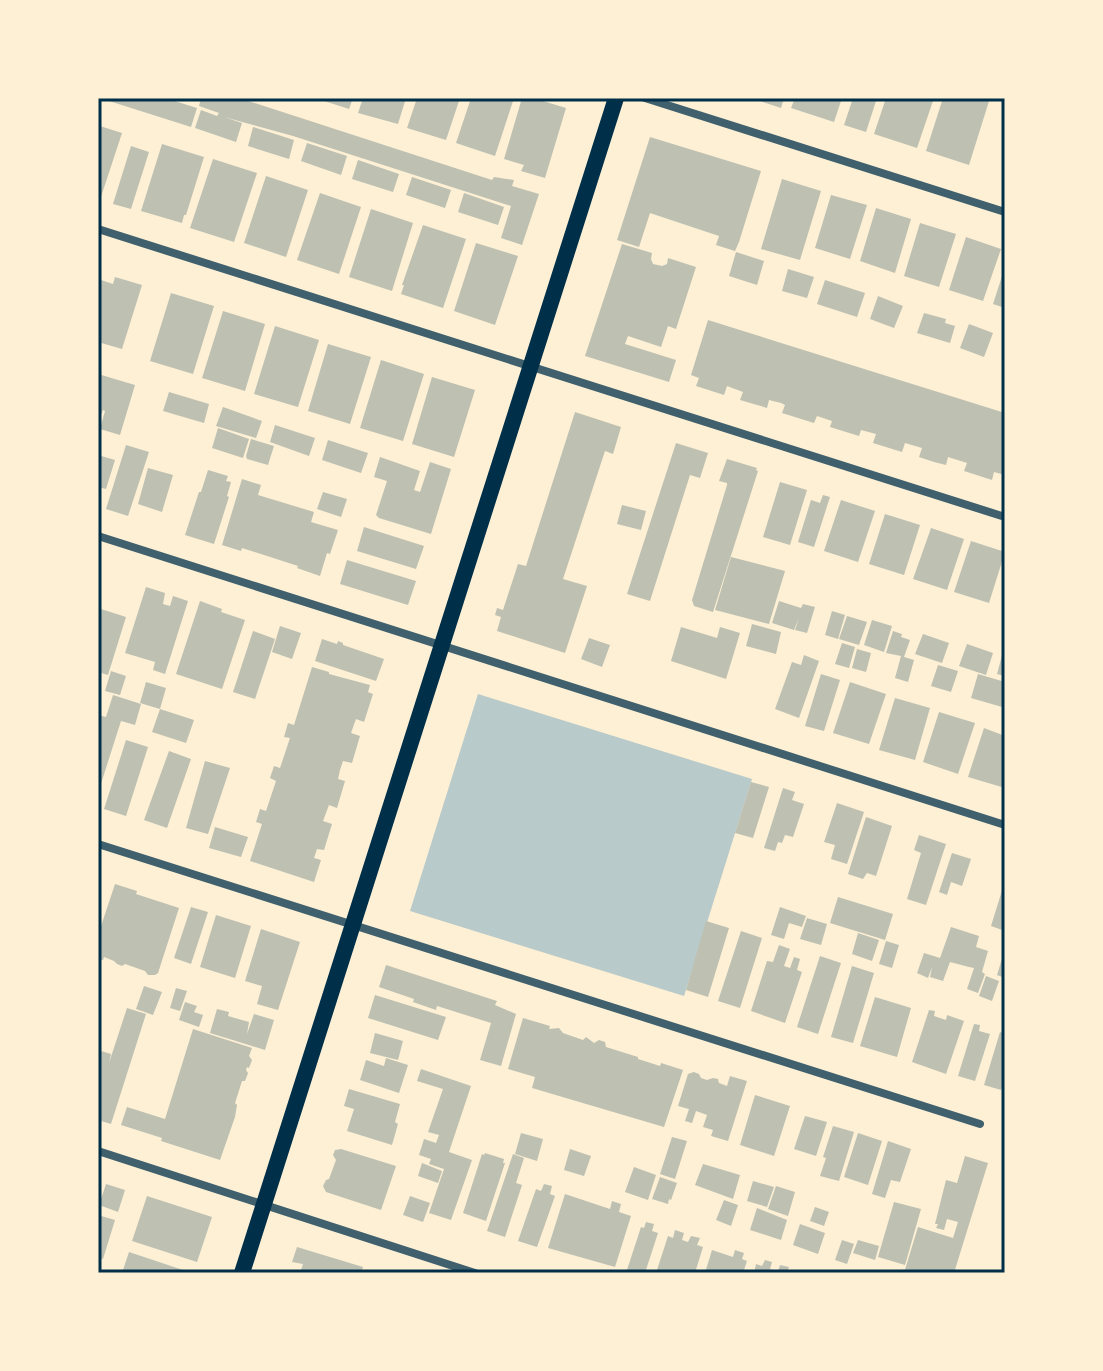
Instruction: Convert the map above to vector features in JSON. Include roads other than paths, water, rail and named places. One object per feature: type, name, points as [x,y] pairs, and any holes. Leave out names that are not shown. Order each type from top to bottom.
[{"type":"main road","points":[[242,1273],[616,98]]},
{"type":"street","points":[[645,98],[1005,212]]},
{"type":"street","points":[[98,229],[1005,517]]},
{"type":"street","points":[[98,536],[1005,825]]},
{"type":"street","points":[[98,844],[980,1124]]},
{"type":"street","points":[[98,1151],[475,1273]]}]
